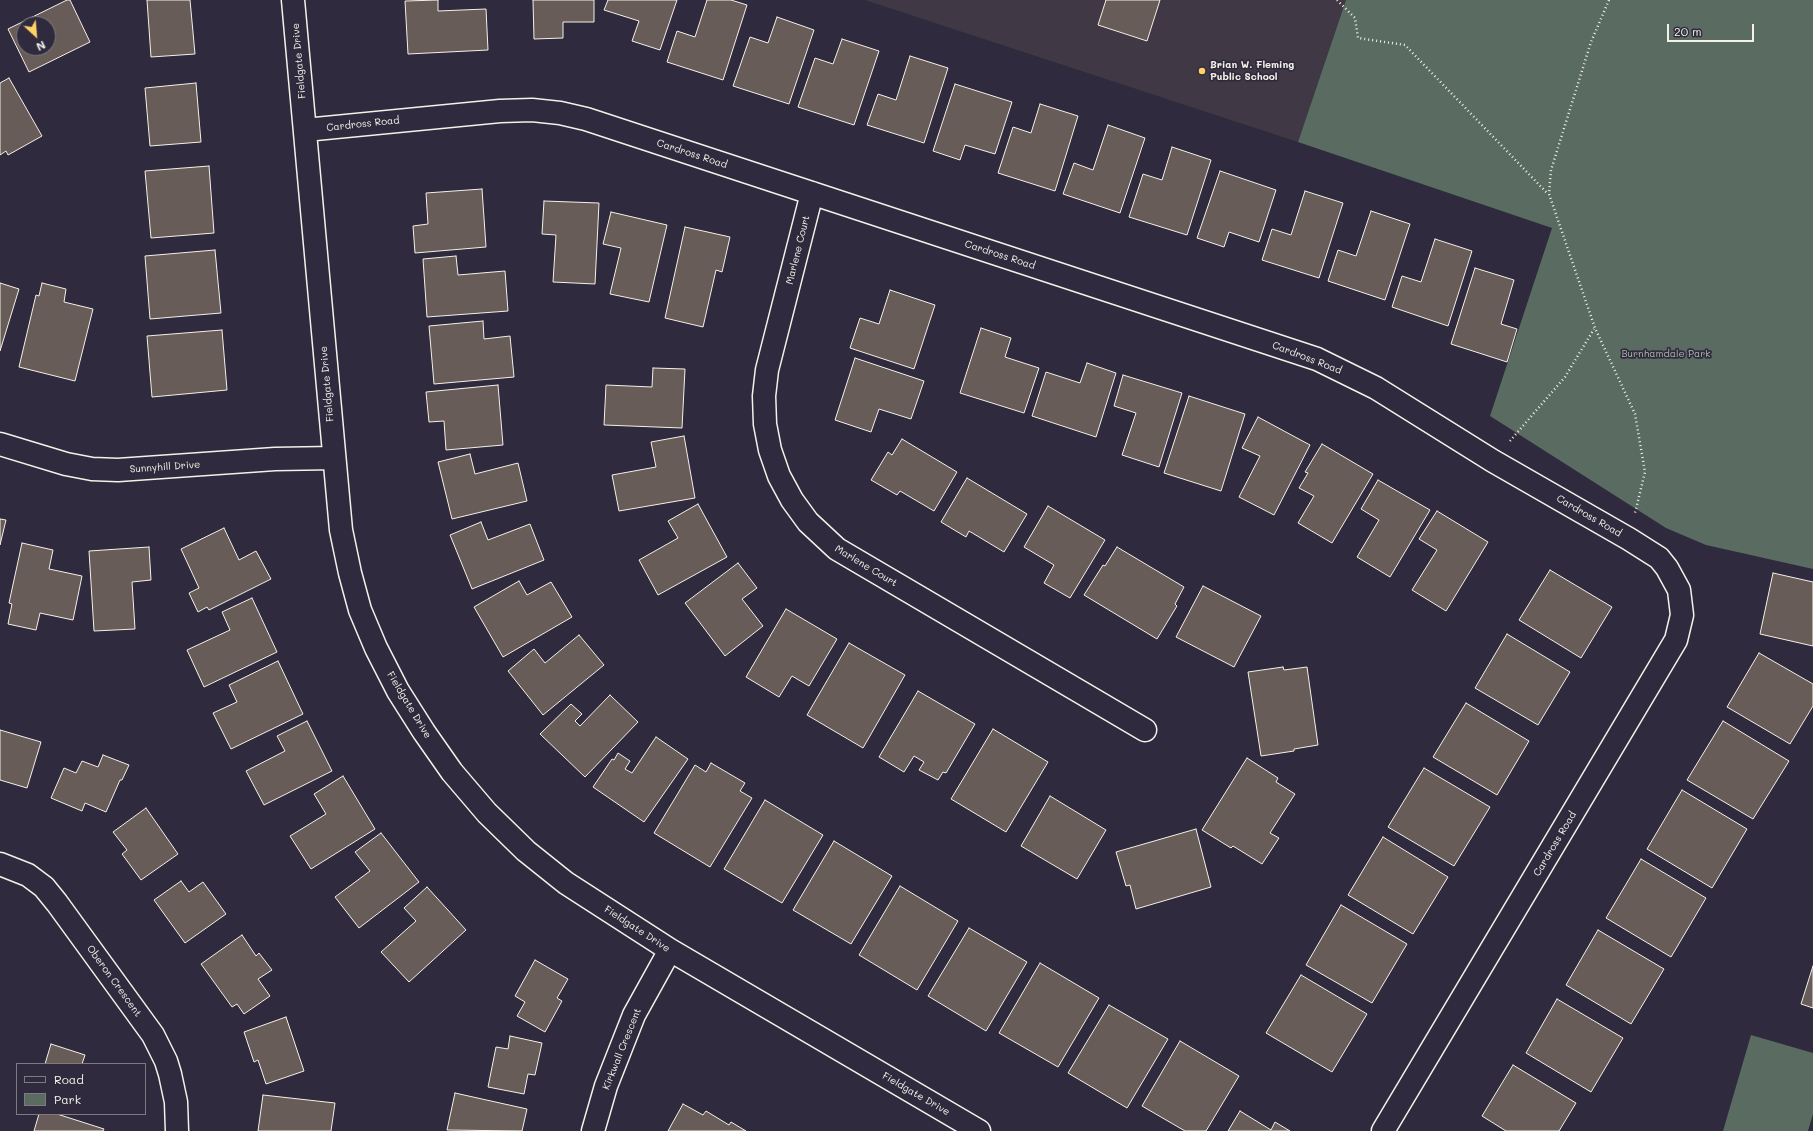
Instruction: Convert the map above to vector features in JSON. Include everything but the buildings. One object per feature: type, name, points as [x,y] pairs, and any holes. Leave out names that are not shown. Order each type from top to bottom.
[{"type":"street","name":"Fieldgate Drive","points":[[294,0],[341,530],[360,610],[376,648],[398,691],[452,772],[487,813],[526,851],[566,883],[670,950],[979,1131]]},
{"type":"street","name":"Cardross Road","points":[[305,130],[500,111],[532,110],[560,113],[586,119],[1317,359],[1376,388],[1493,461],[1629,539],[1659,558],[1674,578],[1679,590],[1682,615],[1676,640],[1383,1131]]},
{"type":"street","name":"Marlene Court","points":[[812,193],[765,383],[764,410],[767,437],[779,476],[792,500],[808,522],[837,549],[1145,730]]},
{"type":"street","name":"Sunnyhill Drive","points":[[0,444],[66,464],[92,469],[118,470],[275,459],[334,458]]},
{"type":"street","name":"Oberon Crescent","points":[[0,864],[28,875],[44,888],[153,1035],[166,1061],[170,1074],[176,1102],[176,1131]]},
{"type":"street","name":"Kirkwall Crescent","points":[[593,1131],[606,1086],[634,1015],[670,950]]},
{"type":"path","points":[[1337,0],[1355,18],[1358,38],[1405,45],[1549,194],[1594,328],[1635,414],[1645,472],[1629,539]]},
{"type":"path","points":[[1549,194],[1553,162],[1591,42],[1608,0]]},
{"type":"path","points":[[1493,461],[1565,377],[1594,328]]},
{"type":"shaded area","name":"Brian W. Fleming Public School","points":[[865,0],[1346,0],[1298,142]]},
{"type":"green space","name":"Burnhamdale Park","points":[[1346,0],[1813,0],[1813,569],[1706,545],[1666,528],[1490,416],[1552,228],[1298,142]]},
{"type":"green space","points":[[1751,1035],[1813,1053],[1813,1114],[1808,1131],[1723,1131]]},
{"type":"place","name":"Brian W. Fleming Public School","points":[[1202,71]]}]
